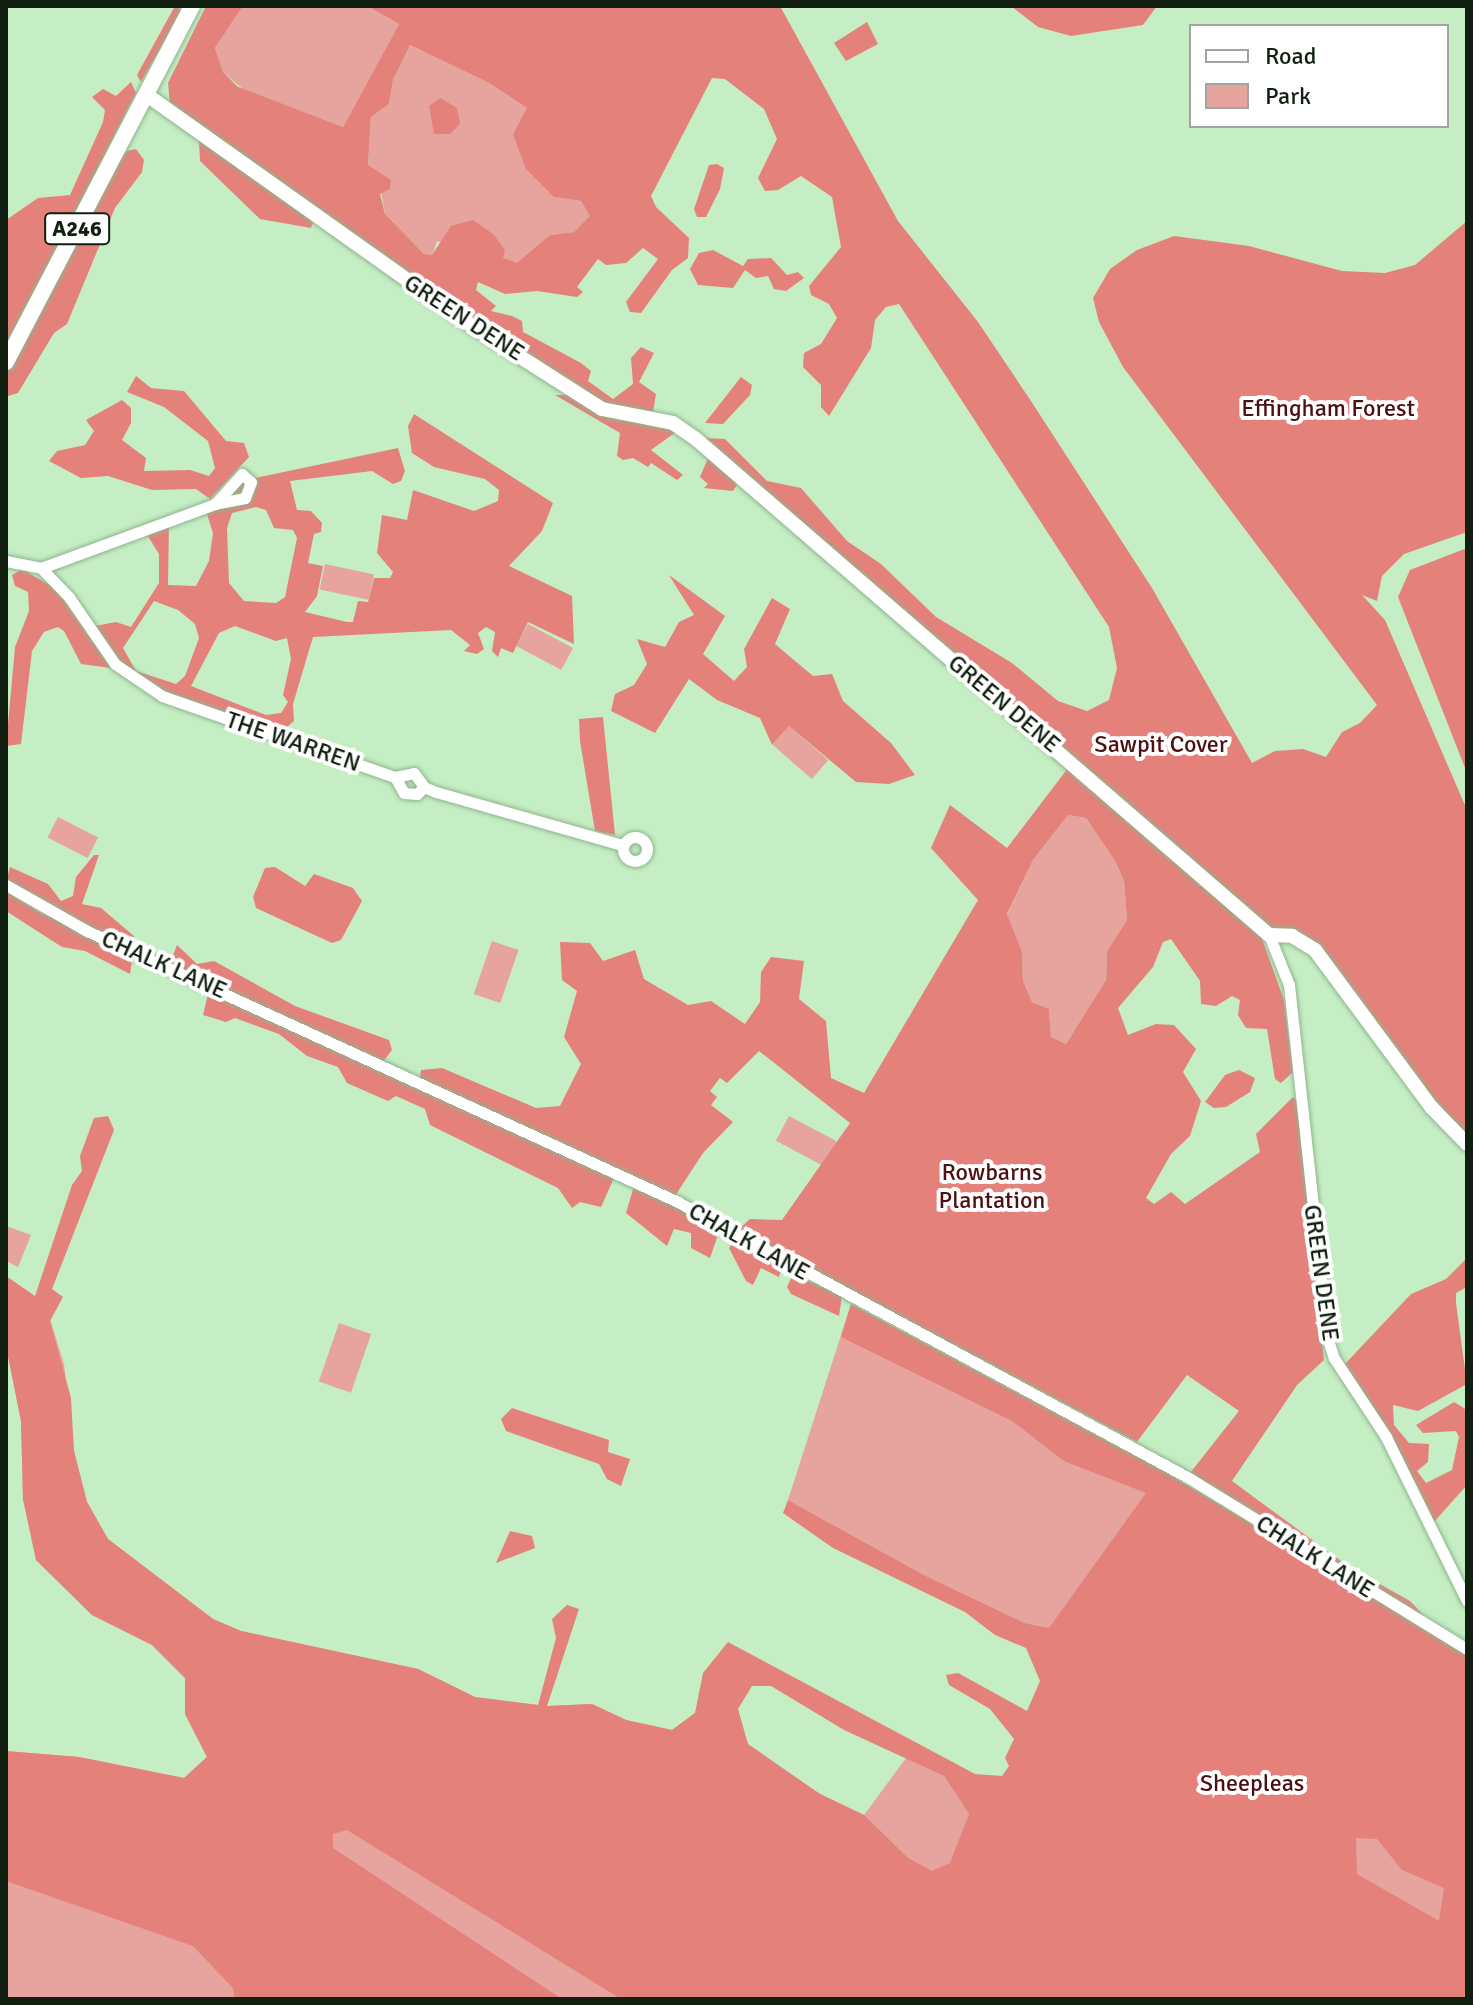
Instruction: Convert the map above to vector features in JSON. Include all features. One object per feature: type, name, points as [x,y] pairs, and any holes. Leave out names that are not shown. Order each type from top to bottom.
[{"type":"main road","name":"A246","points":[[6,362],[192,6]]},
{"type":"street","name":"GREEN DENE","points":[[147,95],[472,326],[602,409],[658,418],[681,428],[1269,935],[1289,985],[1327,1337],[1334,1358],[1386,1437],[1467,1601]]},
{"type":"street","points":[[6,561],[41,568],[215,504]]},
{"type":"street","name":"THE WARREN","points":[[41,568],[69,597],[92,637],[135,682],[183,704],[395,777],[414,773],[424,787],[622,845]]},
{"type":"street","points":[[395,777],[404,793],[417,794],[424,787]]},
{"type":"street","name":"CHALK LANE","points":[[6,885],[87,931],[676,1201],[1189,1478],[1467,1649]]},
{"type":"street","points":[[1269,935],[1292,936],[1315,950],[1439,1117],[1467,1144]]},
{"type":"green space","points":[[175,6],[182,10],[141,82],[137,75]]},
{"type":"green space","points":[[206,6],[243,6],[215,48],[223,72],[238,87],[343,127],[399,24],[367,6],[780,6],[898,221],[978,322],[1031,401],[1152,588],[1252,763],[1275,751],[1303,749],[1326,757],[1342,732],[1360,723],[1377,705],[1123,367],[1099,322],[1093,298],[1110,269],[1137,250],[1174,236],[1249,246],[1342,271],[1385,273],[1415,265],[1467,221],[1467,532],[1404,554],[1382,576],[1377,601],[1362,595],[1385,620],[1467,810],[1467,1139],[1449,1124],[1320,951],[1264,926],[1055,742],[1062,734],[1057,730],[1050,737],[704,438],[725,439],[767,481],[801,488],[847,541],[881,564],[936,617],[1012,663],[1058,701],[1087,711],[1109,700],[1117,668],[1109,627],[899,304],[886,307],[875,320],[871,348],[829,416],[821,407],[821,385],[803,367],[804,353],[821,344],[837,318],[829,304],[811,295],[809,286],[841,247],[832,197],[801,176],[778,190],[765,191],[758,178],[777,139],[764,109],[725,79],[712,78],[651,196],[656,207],[689,238],[688,258],[672,270],[641,313],[630,312],[626,302],[658,259],[643,248],[626,263],[606,265],[598,259],[577,287],[583,292],[577,297],[537,291],[505,294],[478,282],[476,290],[496,306],[491,311],[522,321],[523,332],[581,363],[591,371],[588,381],[613,399],[633,384],[631,358],[641,347],[654,353],[639,382],[656,394],[653,412],[603,404],[439,297],[170,105],[168,83]],"holes":[[[410,45],[489,83],[527,108],[513,134],[526,169],[554,197],[581,201],[590,216],[574,232],[550,235],[517,263],[503,258],[505,250],[493,234],[473,220],[451,226],[432,255],[424,254],[385,214],[380,194],[390,189],[391,180],[368,165],[371,117],[389,104],[393,80]]]},
{"type":"green space","points":[[243,6],[367,6],[399,24],[343,127],[245,91],[223,72],[215,48]]},
{"type":"green space","points":[[1011,6],[1157,6],[1143,25],[1071,36],[1038,27]]},
{"type":"green space","points":[[867,22],[878,44],[846,61],[834,43]]},
{"type":"green space","points":[[410,45],[489,83],[527,108],[554,197],[581,201],[591,216],[574,232],[550,235],[517,264],[437,241],[432,256],[424,254],[385,214],[378,174],[368,165],[371,117],[389,104],[393,80]]},
{"type":"green space","points":[[131,82],[136,93],[6,348],[6,220],[38,198],[70,195],[103,122],[105,110],[92,97],[103,89],[116,96]]},
{"type":"green space","points":[[440,98],[457,108],[460,124],[450,134],[434,134],[429,106]]},
{"type":"green space","points":[[199,140],[314,220],[311,228],[260,219],[200,161]]},
{"type":"green space","points":[[136,149],[144,160],[142,172],[115,208],[67,324],[54,333],[18,393],[8,396],[6,374],[18,348],[116,165],[127,151]]},
{"type":"green space","points":[[717,164],[724,168],[720,189],[706,217],[697,217],[694,209],[709,165]]},
{"type":"green space","points":[[713,250],[743,266],[748,259],[771,258],[787,275],[798,272],[804,278],[786,291],[774,289],[768,276],[756,278],[745,270],[733,288],[698,285],[690,269],[699,253]]},
{"type":"green space","points":[[136,376],[151,388],[184,391],[226,441],[244,443],[249,457],[210,499],[196,489],[152,490],[108,476],[81,478],[49,461],[57,451],[85,445],[94,431],[86,420],[122,400],[131,408],[131,423],[122,440],[146,458],[144,471],[190,470],[209,476],[215,468],[208,441],[164,407],[127,392]]},
{"type":"green space","points":[[741,377],[752,385],[750,395],[723,424],[705,423]]},
{"type":"green space","points":[[555,395],[573,395],[676,432],[651,450],[683,475],[677,480],[651,463],[648,467],[633,458],[623,460],[617,456],[620,433]]},
{"type":"green space","points":[[414,414],[553,503],[542,531],[509,566],[572,596],[574,644],[528,622],[513,653],[501,648],[498,657],[492,651],[495,632],[486,627],[478,633],[484,649],[477,654],[464,651],[470,645],[451,630],[313,637],[293,704],[294,721],[280,733],[172,697],[124,668],[95,626],[116,622],[131,627],[159,583],[159,554],[146,533],[169,523],[168,585],[196,586],[209,561],[213,533],[206,511],[241,481],[398,448],[405,471],[401,481],[393,484],[372,471],[290,481],[297,510],[311,511],[322,523],[321,532],[314,534],[308,563],[323,566],[317,596],[305,612],[347,622],[353,622],[358,601],[368,602],[374,578],[390,578],[393,572],[377,553],[382,515],[407,520],[413,490],[474,511],[498,501],[499,490],[485,479],[434,467],[412,453],[408,426]],"holes":[[[256,507],[266,510],[274,528],[293,530],[297,538],[285,597],[276,603],[244,601],[229,583],[227,528],[232,513]],[[154,601],[178,610],[195,624],[199,638],[185,676],[176,684],[136,671],[123,648]],[[235,626],[276,641],[287,638],[291,659],[283,695],[288,702],[281,713],[266,715],[191,686],[219,633]]]},
{"type":"green space","points":[[708,458],[738,483],[733,491],[704,488],[708,484],[700,477]]},
{"type":"green space","points":[[1467,548],[1467,773],[1398,597],[1410,570]]},
{"type":"green space","points":[[325,564],[374,574],[369,600],[320,589]]},
{"type":"green space","points":[[22,569],[56,589],[111,668],[81,664],[64,631],[58,627],[44,632],[32,651],[21,744],[6,746],[15,647],[29,611],[28,592],[15,586],[12,575]]},
{"type":"green space","points":[[669,575],[725,616],[703,654],[734,681],[747,667],[744,649],[772,598],[790,609],[775,644],[813,676],[832,674],[843,701],[891,743],[915,775],[889,784],[856,782],[789,726],[772,745],[760,718],[717,700],[689,679],[655,733],[611,711],[615,694],[634,685],[647,664],[637,639],[665,647],[679,622],[694,615]]},
{"type":"green space","points":[[528,624],[573,648],[561,670],[516,646]]},
{"type":"green space","points":[[603,717],[615,835],[595,831],[580,741],[579,719]]},
{"type":"green space","points":[[789,726],[828,760],[812,779],[773,745]]},
{"type":"green space","name":"Rowbarns Plantation","points":[[1068,768],[1260,933],[1284,1000],[1293,1072],[1281,1083],[1275,1079],[1267,1029],[1246,1028],[1238,1015],[1240,1000],[1232,996],[1216,1006],[1201,1004],[1200,981],[1171,939],[1163,942],[1153,967],[1118,1008],[1128,1035],[1156,1024],[1174,1025],[1196,1049],[1183,1072],[1201,1101],[1190,1136],[1171,1154],[1146,1198],[1154,1204],[1171,1192],[1185,1204],[1260,1152],[1256,1134],[1293,1097],[1297,1101],[1324,1360],[1297,1385],[1232,1481],[1349,1567],[1410,1601],[1433,1626],[1190,1473],[1239,1411],[1187,1375],[1137,1442],[738,1230],[750,1219],[782,1220],[850,1123],[759,1051],[727,1083],[720,1078],[710,1091],[717,1097],[711,1105],[733,1122],[703,1153],[675,1196],[419,1083],[421,1070],[442,1068],[536,1108],[560,1106],[581,1064],[564,1037],[577,991],[562,980],[560,942],[590,943],[603,961],[635,950],[644,979],[688,1005],[711,1001],[745,1024],[760,1002],[761,972],[771,957],[804,961],[799,999],[826,1021],[831,1078],[864,1093],[978,900],[931,848],[950,805],[1007,848]],"holes":[[[1068,815],[1086,818],[1115,861],[1124,881],[1127,920],[1107,951],[1106,980],[1066,1044],[1051,1037],[1049,1009],[1032,1002],[1023,981],[1022,952],[1007,914],[1033,860]]]},
{"type":"green space","points":[[1068,815],[1086,818],[1115,861],[1124,881],[1127,920],[1107,951],[1106,980],[1066,1044],[1051,1037],[1049,1009],[1032,1002],[1023,981],[1022,952],[1007,915],[1033,860]]},
{"type":"green space","points":[[58,817],[98,837],[88,858],[48,837]]},
{"type":"green space","points":[[94,855],[99,855],[82,904],[101,908],[134,936],[132,943],[125,945],[6,882],[10,867],[48,884],[61,901],[73,896],[76,877]]},
{"type":"green space","points":[[275,867],[305,886],[314,874],[353,888],[362,901],[341,940],[332,943],[256,908],[253,897],[265,868]]},
{"type":"green space","points":[[6,891],[39,912],[133,955],[130,974],[85,951],[62,947],[6,911]]},
{"type":"green space","points":[[492,941],[518,950],[500,1003],[474,994]]},
{"type":"green space","points":[[177,945],[197,964],[214,961],[295,1006],[389,1040],[392,1050],[382,1063],[170,963]]},
{"type":"green space","points":[[209,990],[614,1178],[601,1207],[580,1202],[572,1208],[558,1188],[430,1125],[425,1109],[396,1096],[388,1101],[347,1083],[338,1067],[307,1056],[279,1034],[235,1018],[226,1022],[203,1015]]},
{"type":"green space","points":[[1239,1070],[1255,1078],[1250,1092],[1226,1107],[1214,1108],[1205,1102],[1225,1075]]},
{"type":"green space","name":"Sheepleas","points":[[108,1116],[114,1130],[52,1289],[63,1297],[50,1321],[71,1398],[74,1451],[87,1502],[108,1539],[213,1619],[241,1631],[418,1669],[475,1697],[538,1705],[556,1638],[552,1619],[567,1605],[579,1609],[547,1706],[592,1704],[626,1720],[672,1730],[695,1713],[703,1673],[728,1642],[975,1774],[1002,1776],[1009,1766],[1005,1758],[1014,1739],[990,1709],[949,1685],[946,1675],[958,1673],[1027,1711],[1040,1681],[1026,1648],[995,1635],[965,1612],[833,1548],[783,1513],[788,1500],[926,1576],[1025,1623],[1049,1628],[1146,1493],[1064,1461],[1012,1421],[841,1337],[851,1304],[1165,1472],[1467,1653],[1467,1999],[621,1999],[347,1830],[333,1834],[333,1848],[562,1999],[235,1999],[233,1988],[193,1946],[6,1881],[6,1751],[79,1757],[184,1778],[207,1757],[185,1714],[185,1678],[152,1645],[92,1615],[36,1560],[23,1499],[21,1421],[6,1346],[6,1276],[35,1296],[72,1185],[82,1171],[80,1156],[94,1118]],"holes":[[[752,1686],[771,1686],[844,1730],[944,1776],[969,1814],[950,1863],[932,1871],[908,1858],[864,1815],[820,1794],[748,1744],[738,1709]],[[1356,1838],[1377,1839],[1402,1870],[1444,1888],[1439,1921],[1357,1874]]]},
{"type":"green space","points":[[789,1116],[837,1141],[824,1166],[776,1141]]},
{"type":"green space","points":[[634,1186],[720,1229],[710,1258],[691,1248],[691,1233],[674,1229],[667,1246],[626,1213]]},
{"type":"green space","points":[[6,1226],[31,1235],[18,1267],[6,1261]]},
{"type":"green space","points":[[736,1238],[783,1264],[779,1277],[761,1268],[753,1285],[746,1281],[729,1248]]},
{"type":"green space","points":[[1467,1258],[1467,1287],[1456,1293],[1456,1303],[1467,1384],[1418,1411],[1393,1405],[1394,1425],[1409,1443],[1429,1444],[1428,1462],[1417,1471],[1426,1483],[1452,1470],[1459,1437],[1456,1431],[1423,1433],[1416,1425],[1454,1402],[1467,1410],[1467,1485],[1433,1523],[1345,1364],[1411,1294],[1446,1279]]},
{"type":"green space","points":[[793,1274],[842,1296],[839,1316],[791,1294],[787,1287]]},
{"type":"green space","name":"Sheepleas","points":[[6,1276],[46,1306],[64,1364],[74,1451],[87,1502],[108,1539],[213,1619],[241,1631],[418,1669],[475,1697],[547,1706],[592,1704],[626,1720],[672,1730],[695,1713],[820,1794],[864,1815],[906,1758],[944,1776],[969,1814],[966,1835],[1036,1731],[1049,1628],[1025,1623],[926,1576],[788,1500],[851,1304],[1165,1472],[1430,1631],[1467,1999],[6,1999],[6,1751],[79,1757],[184,1778],[207,1757],[185,1714],[185,1678],[152,1645],[92,1615],[36,1560],[23,1499],[21,1421],[6,1346]]},
{"type":"green space","points":[[339,1323],[371,1334],[351,1393],[319,1382]]},
{"type":"green space","points":[[512,1408],[609,1440],[608,1452],[630,1459],[621,1486],[607,1479],[599,1464],[506,1431],[501,1419]]},
{"type":"green space","points":[[510,1531],[532,1536],[535,1548],[496,1563]]},
{"type":"park label","name":"Effingham Forest","points":[[1328,409]]},
{"type":"park label","name":"Sawpit Cover","points":[[1161,745]]}]
